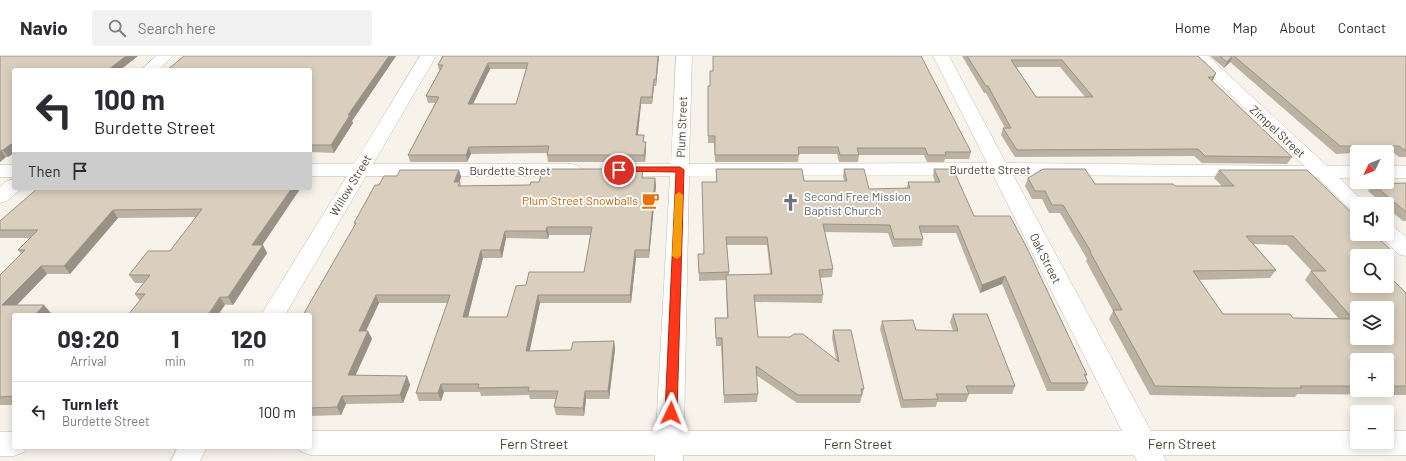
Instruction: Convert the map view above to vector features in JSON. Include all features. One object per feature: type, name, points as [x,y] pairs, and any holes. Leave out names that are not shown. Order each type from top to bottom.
[{"type":"street","points":[[150,68],[165,56]]},
{"type":"street","name":"Willow Street","points":[[274,313],[428,56]]},
{"type":"street","name":"Plum Street","points":[[670,452],[684,56]]},
{"type":"street","name":"Oak Street","points":[[941,56],[1147,452]]},
{"type":"street","name":"Zimpel Street","points":[[1198,56],[1350,199]]},
{"type":"street","name":"Burdette Street","points":[[312,170],[1000,169],[1350,172]]},
{"type":"street","points":[[0,171],[12,171]]},
{"type":"street","points":[[1394,172],[1406,172]]},
{"type":"street","points":[[0,197],[12,187]]},
{"type":"street","points":[[1394,238],[1406,249]]},
{"type":"street","name":"Fern Street","points":[[312,444],[670,452],[1147,452],[1406,443]]},
{"type":"street","points":[[0,444],[12,444]]},
{"type":"street","points":[[185,461],[192,449]]},
{"type":"building","points":[[0,56],[126,56],[111,68],[12,68],[12,143],[0,151]]},
{"type":"building","points":[[184,56],[389,56],[348,115],[350,115],[331,145],[312,145],[312,68],[169,68]]},
{"type":"building","points":[[443,56],[658,56],[656,79],[654,79],[652,97],[641,97],[636,135],[644,135],[643,142],[646,142],[644,155],[547,155],[549,146],[469,147],[466,155],[408,155],[439,97],[426,96],[443,65],[438,65]],"holes":[[[488,63],[528,63],[516,104],[468,104]]]},
{"type":"building","points":[[713,56],[921,56],[971,152],[945,152],[946,155],[928,155],[925,148],[857,148],[859,155],[840,155],[838,147],[798,147],[799,155],[715,155],[715,136],[708,136],[708,86],[710,86],[710,71],[713,71]]},
{"type":"building","points":[[967,56],[1198,56],[1216,73],[1213,77],[1208,77],[1292,157],[1205,156],[1198,149],[1017,150],[1003,128],[1011,128],[988,86],[986,86]],"holes":[[[1011,60],[1062,60],[1093,97],[1036,97]]]},
{"type":"building","points":[[1220,56],[1232,56],[1227,62]]},
{"type":"building","points":[[1234,56],[1406,56],[1406,150],[1394,145],[1340,146]]},
{"type":"building","points":[[543,169],[643,169],[642,178],[655,178],[649,250],[635,250],[630,295],[538,295],[526,351],[571,350],[573,342],[614,341],[608,391],[585,391],[583,408],[554,407],[558,391],[528,391],[529,387],[478,388],[479,384],[441,384],[438,393],[416,393],[450,295],[376,295],[359,331],[368,331],[348,375],[407,376],[400,395],[342,396],[337,407],[312,408],[312,313],[304,313],[356,223],[354,223],[375,185],[379,185],[384,176],[397,176],[400,170],[459,170],[454,182],[460,182],[458,186],[530,185],[531,182],[539,182]],"holes":[[[547,227],[592,227],[584,272],[529,272],[526,285],[516,286],[507,317],[463,317],[481,250],[500,250],[505,231],[546,231]]]},
{"type":"building","points":[[716,169],[802,169],[804,181],[847,181],[844,169],[864,169],[869,189],[910,188],[908,182],[940,182],[934,169],[953,169],[974,216],[1010,216],[1028,250],[1087,375],[1084,374],[1088,383],[1051,383],[1005,276],[982,285],[958,226],[919,226],[923,239],[894,239],[890,225],[823,224],[833,269],[819,270],[823,295],[754,295],[758,337],[790,337],[794,334],[803,334],[839,362],[833,330],[851,330],[864,389],[861,389],[862,395],[798,395],[756,366],[758,394],[724,395],[722,338],[716,338],[715,318],[728,318],[726,275],[772,274],[767,237],[726,237],[729,272],[699,273],[698,254],[704,254],[702,182],[717,182]]},
{"type":"building","points":[[1043,169],[1085,169],[1095,184],[1173,184],[1175,186],[1234,186],[1219,170],[1307,170],[1350,211],[1350,241],[1381,241],[1390,249],[1350,249],[1350,293],[1394,293],[1394,281],[1406,293],[1406,386],[1394,386],[1394,353],[1350,353],[1350,386],[1300,386],[1302,388],[1269,388],[1155,386],[1113,310],[1122,310],[1091,252],[1063,205],[1052,205],[1045,191],[1035,191],[1028,178]],"holes":[[[1246,236],[1293,236],[1326,271],[1311,271],[1350,316],[1350,301],[1394,301],[1394,345],[1350,345],[1350,319],[1293,318],[1290,314],[1223,314],[1193,271],[1276,270]]]},
{"type":"building","points":[[1394,183],[1406,183],[1406,212],[1394,202],[1394,197],[1388,197],[1379,189],[1394,189]]},
{"type":"building","points":[[36,190],[291,190],[252,245],[263,245],[228,297],[220,297],[209,313],[130,313],[145,294],[135,294],[150,275],[129,275],[148,251],[170,251],[202,209],[113,210],[64,266],[41,266],[2,305],[44,305],[37,313],[12,313],[12,396],[0,397],[0,275],[25,250],[18,250],[38,230],[0,230],[0,221]]},
{"type":"building","points":[[953,314],[987,314],[1015,386],[966,386],[969,394],[936,394],[938,399],[903,400],[882,321],[913,320],[916,330],[958,331]]},
{"type":"slow traffic","points":[[677,256],[679,195]]},
{"type":"place","name":"Plum Street Snowballs","points":[[651,200]]},
{"type":"place","name":"Second Free Mission Baptist Church","points":[[791,203]]},
{"type":"route","points":[[619,170],[680,170],[671,413]]}]
